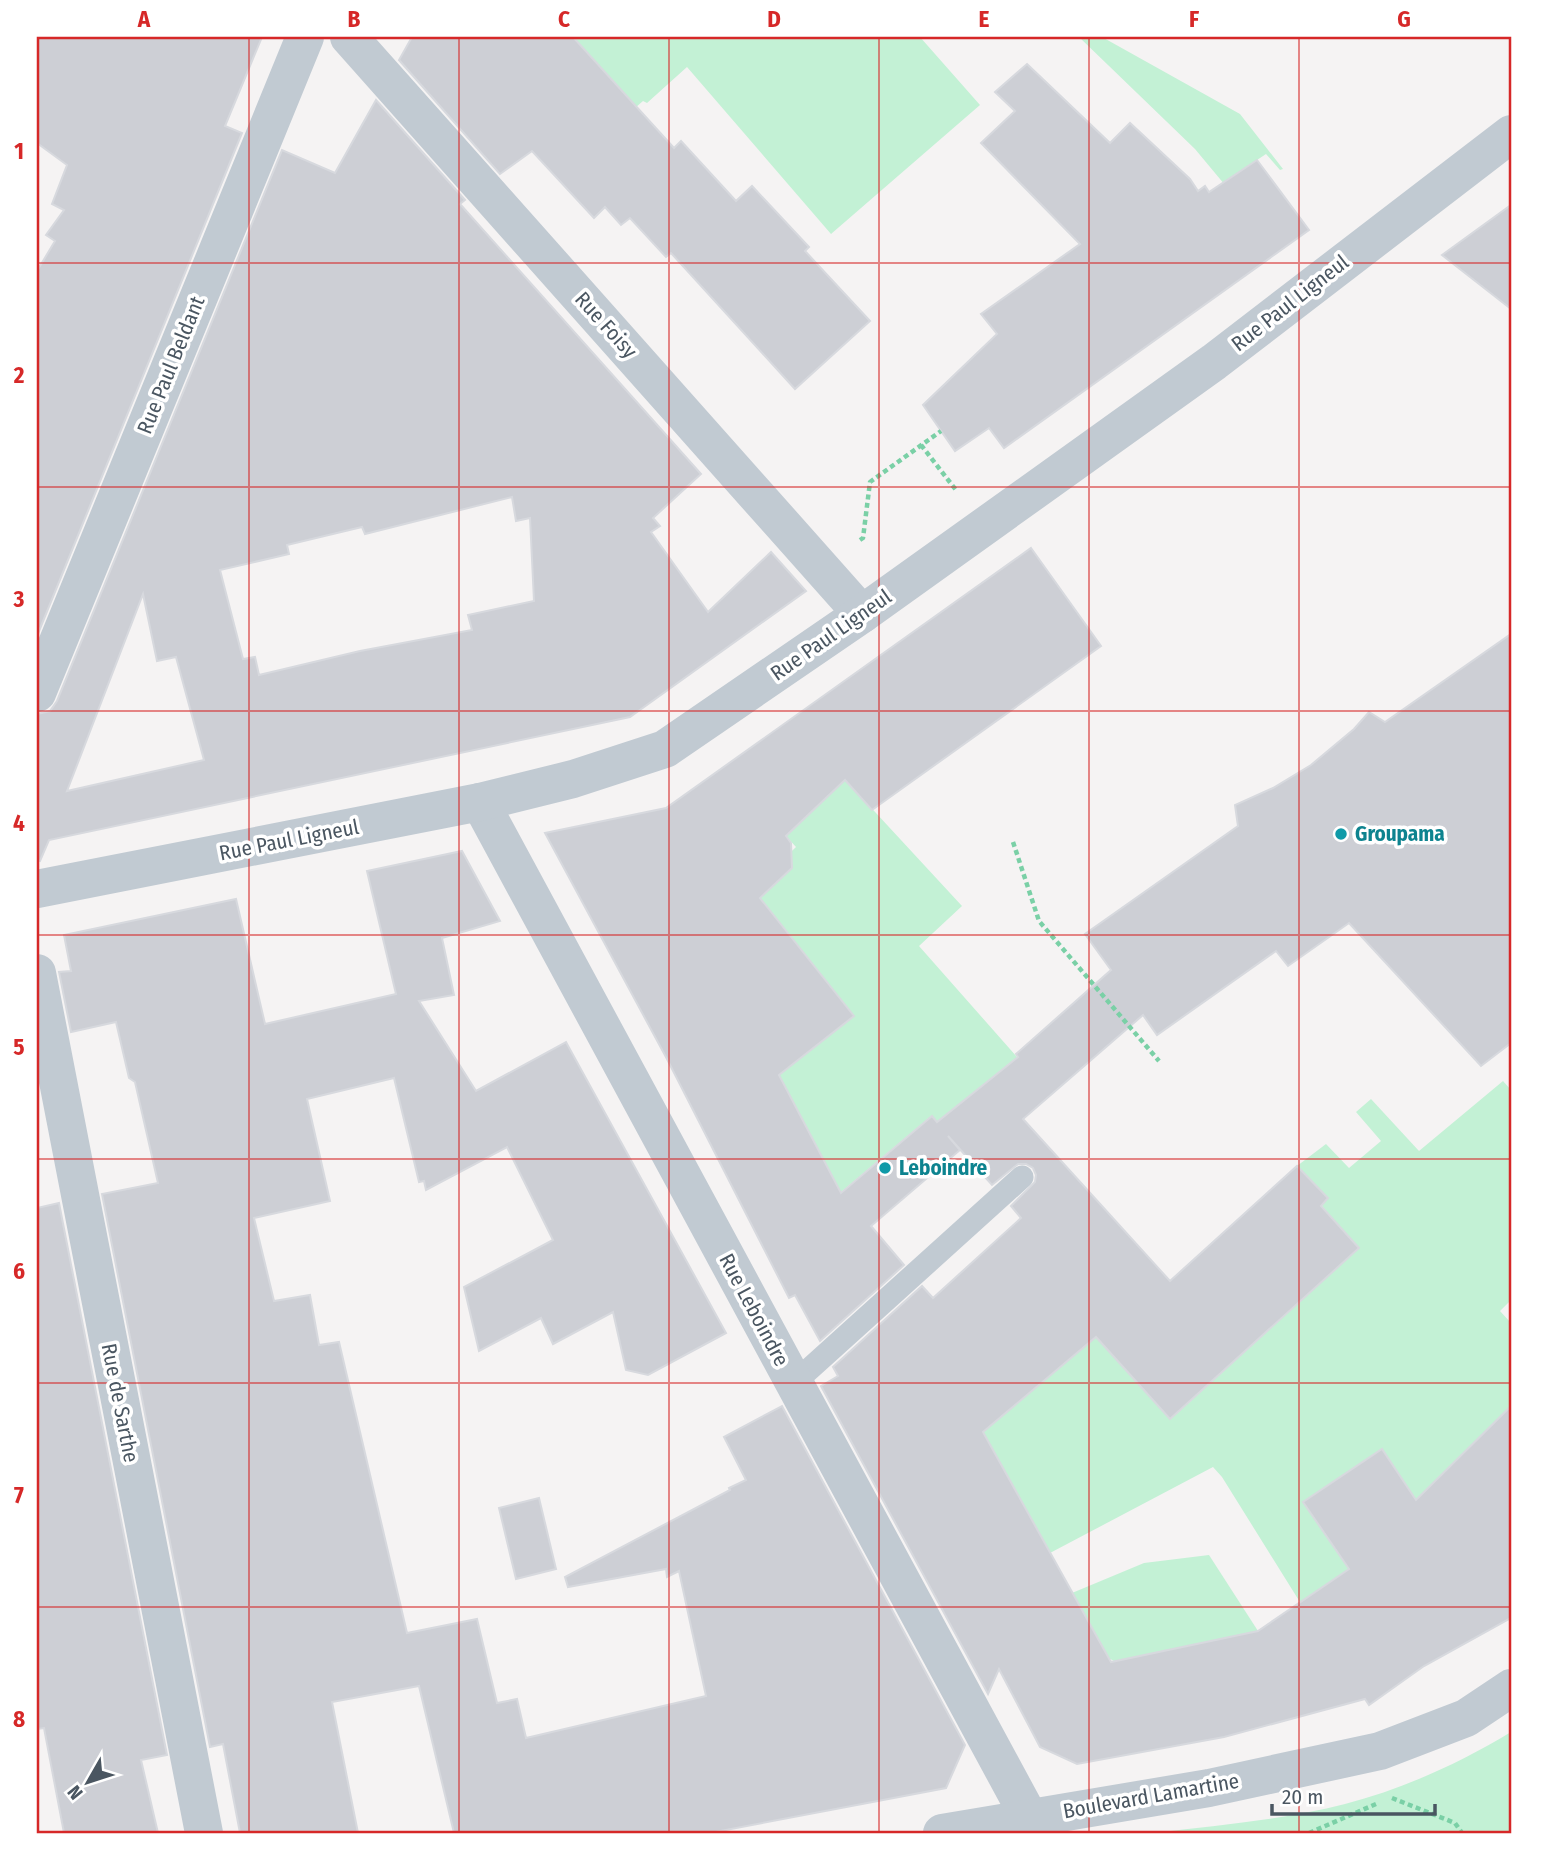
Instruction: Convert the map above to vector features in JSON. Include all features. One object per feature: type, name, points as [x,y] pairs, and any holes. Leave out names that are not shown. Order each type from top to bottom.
[{"type":"street","name":"Rue Paul Beldant","points":[[37,693],[305,37]]},
{"type":"street","name":"Rue Foisy","points":[[349,37],[862,614]]},
{"type":"street","name":"Rue Paul Ligneul","points":[[37,889],[480,802],[573,779],[665,749],[862,614],[1214,362],[1511,134]]},
{"type":"street","name":"Rue Leboindre","points":[[480,802],[1029,1817]]},
{"type":"street","name":"Rue de Sarthe","points":[[37,973],[204,1833]]},
{"type":"street","name":"Boulevard Lamartine","points":[[942,1833],[1209,1788],[1380,1751],[1466,1718],[1511,1688]]},
{"type":"lane","points":[[794,1383],[1022,1177]]},
{"type":"path","points":[[823,569],[863,538],[870,482],[941,430]]},
{"type":"path","points":[[1013,842],[1039,921],[1159,1061]]},
{"type":"path","points":[[1391,1797],[1455,1823],[1462,1833]]},
{"type":"path","points":[[1309,1833],[1379,1802]]},
{"type":"green space","points":[[573,37],[920,37],[980,105],[831,234],[687,67],[647,103],[643,101],[627,115],[620,88]]},
{"type":"green space","points":[[1079,37],[1102,37],[1240,114],[1283,169],[1280,170],[1266,154],[1251,164],[1230,191],[1195,149]]},
{"type":"green space","points":[[827,760],[962,906],[919,946],[1017,1057],[937,1122],[931,1116],[828,1203],[773,1137],[759,1009],[798,1060],[853,1017],[753,889],[796,847],[786,836]]},
{"type":"green space","points":[[1503,1081],[1511,1090],[1511,1300],[1500,1311],[1511,1323],[1511,1408],[1458,1458],[1494,1496],[1442,1540],[1381,1449],[1304,1502],[1360,1586],[1308,1615],[1222,1477],[1213,1467],[1050,1553],[983,1432],[1097,1336],[1171,1419],[1359,1248],[1322,1206],[1328,1198],[1297,1166],[1326,1144],[1349,1168],[1381,1141],[1356,1112],[1371,1099],[1419,1151]]},
{"type":"green space","points":[[1209,1555],[1258,1631],[1114,1661],[1097,1652],[1072,1593],[1144,1563]]},
{"type":"green space","points":[[1511,1732],[1511,1833],[1154,1833],[1250,1822],[1367,1798],[1431,1774]]},
{"type":"building","points":[[37,37],[262,37],[225,126],[242,133],[37,636],[37,271],[55,241],[46,235],[64,210],[52,204],[67,165],[37,143]]},
{"type":"building","points":[[412,37],[573,37],[674,148],[681,141],[736,201],[752,186],[809,247],[805,251],[870,321],[795,389],[671,253],[666,257],[630,218],[621,225],[605,207],[594,218],[532,151],[500,174],[399,60]]},
{"type":"building","points":[[1027,64],[1110,143],[1130,123],[1190,179],[1198,191],[1205,186],[1209,192],[1257,160],[1309,230],[1004,448],[989,428],[955,451],[923,405],[997,334],[981,314],[1080,244],[981,143],[1015,111],[995,92]]},
{"type":"building","points":[[376,100],[465,200],[460,204],[701,474],[653,518],[660,526],[651,532],[708,612],[771,552],[806,591],[630,717],[49,840],[40,861],[37,860],[37,714],[50,711],[57,701],[282,150],[335,173]],"holes":[[[512,497],[516,521],[530,518],[534,601],[468,615],[472,630],[360,651],[259,675],[255,657],[243,659],[220,570],[289,554],[287,545],[362,527],[365,534]],[[143,594],[157,661],[176,657],[204,760],[67,791]]]},
{"type":"building","points":[[1511,205],[1511,309],[1442,255]]},
{"type":"building","points":[[1031,548],[1101,646],[872,810],[845,780],[786,836],[791,843],[792,868],[760,898],[854,1016],[779,1075],[841,1193],[932,1116],[937,1122],[1018,1057],[1016,1054],[1111,970],[1085,934],[1238,826],[1235,805],[1273,788],[1311,765],[1354,729],[1369,712],[1385,722],[1511,634],[1511,1043],[1481,1066],[1349,923],[1288,966],[1276,951],[1157,1035],[1143,1015],[1023,1119],[1170,1281],[1297,1166],[1328,1198],[1321,1206],[1359,1248],[1170,1419],[1096,1337],[983,1432],[1111,1662],[1258,1631],[1349,1569],[1303,1502],[1382,1449],[1416,1500],[1511,1406],[1511,1618],[1424,1666],[1369,1705],[1365,1699],[1224,1737],[1077,1764],[1040,1747],[999,1669],[988,1694],[821,1386],[838,1376],[833,1367],[922,1286],[933,1298],[1021,1218],[1011,1206],[1035,1182],[1033,1168],[1018,1164],[992,1185],[948,1136],[960,1150],[871,1226],[904,1265],[820,1341],[795,1295],[789,1298],[667,1059],[545,833],[666,808]]},
{"type":"building","points":[[462,851],[500,921],[442,938],[454,995],[419,1001],[476,1091],[566,1042],[726,1333],[648,1375],[626,1370],[613,1312],[553,1344],[541,1318],[479,1351],[464,1287],[553,1240],[507,1147],[426,1190],[424,1181],[419,1182],[394,1078],[307,1099],[330,1201],[254,1218],[274,1301],[310,1295],[319,1345],[339,1342],[407,1633],[477,1619],[497,1703],[517,1699],[526,1738],[706,1696],[679,1571],[667,1577],[666,1569],[568,1587],[565,1577],[746,1480],[724,1437],[782,1406],[965,1745],[946,1788],[710,1833],[454,1833],[419,1686],[332,1702],[358,1833],[240,1833],[223,1744],[210,1747],[102,1194],[158,1183],[135,1082],[129,1078],[116,1022],[71,1032],[59,972],[71,971],[64,935],[236,899],[265,1024],[396,994],[367,871]]},
{"type":"building","points":[[59,1203],[167,1755],[141,1760],[158,1833],[64,1833],[44,1728],[37,1729],[37,1208]]},
{"type":"building","points":[[539,1498],[556,1569],[516,1579],[499,1508]]},
{"type":"place","name":"Groupama","points":[[1341,834]]},
{"type":"place","name":"Leboindre","points":[[885,1168]]}]
